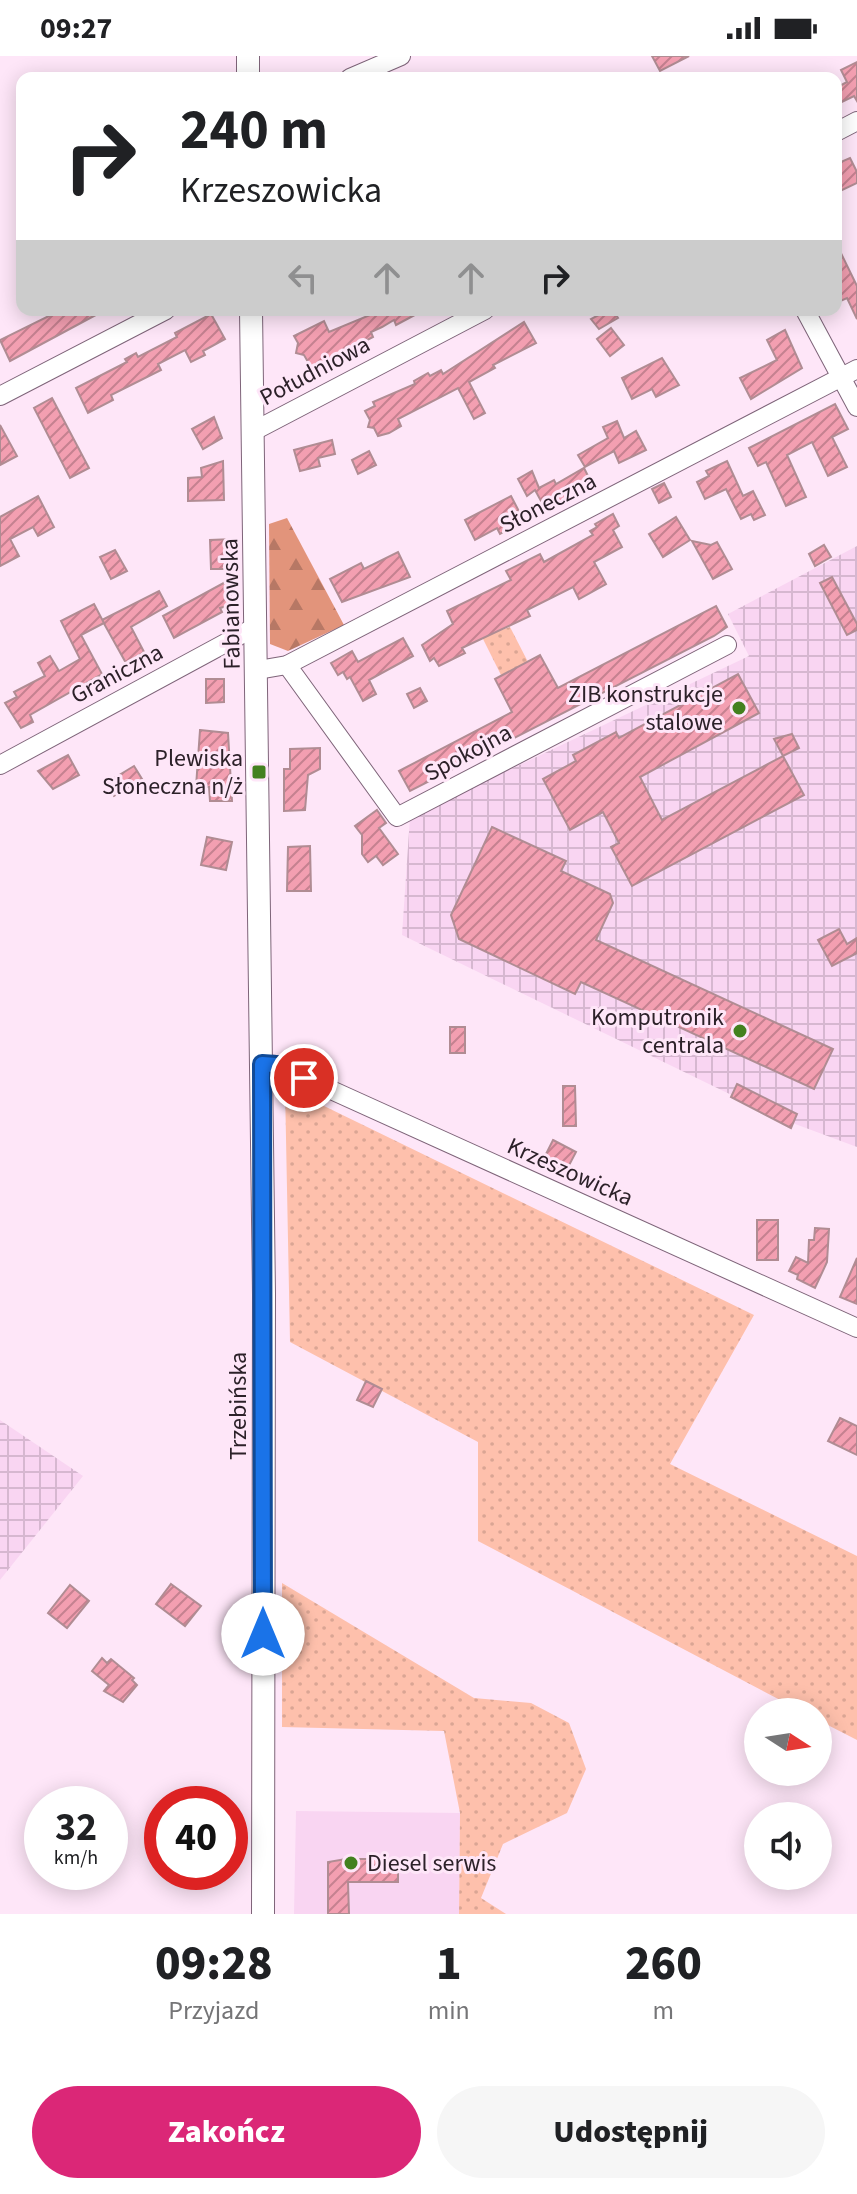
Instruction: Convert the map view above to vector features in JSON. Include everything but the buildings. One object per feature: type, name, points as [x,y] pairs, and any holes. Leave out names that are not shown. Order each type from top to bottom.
[{"type":"street","points":[[364,72],[401,56]]},
{"type":"street","points":[[0,396],[154,316]]},
{"type":"street","name":"Fabianowska","points":[[251,316],[260,898]]},
{"type":"street","name":"Południowa","points":[[254,431],[474,316]]},
{"type":"street","points":[[809,316],[849,373],[857,407]]},
{"type":"street","name":"Słoneczna","points":[[258,670],[287,665],[849,373]]},
{"type":"street","name":"Graniczna","points":[[0,765],[257,626]]},
{"type":"street","name":"Spokojna","points":[[287,665],[397,817],[727,645]]},
{"type":"street","name":"Trzebińska","points":[[260,898],[263,1914]]},
{"type":"street","name":"Krzeszowicka","points":[[262,1064],[276,1065],[857,1328]]},
{"type":"shaded area","points":[[857,546],[857,1147],[779,1118],[402,935],[410,817],[749,656],[728,614]]},
{"type":"shaded area","points":[[510,627],[528,662],[501,675],[482,637]]},
{"type":"shaded area","points":[[285,1087],[754,1315],[670,1464],[857,1556],[857,1740],[832,1727],[832,1698],[776,1698],[478,1541],[478,1442],[290,1342]]},
{"type":"shaded area","points":[[0,1420],[83,1476],[0,1580]]},
{"type":"shaded area","points":[[282,1583],[474,1698],[531,1703],[569,1723],[586,1769],[567,1813],[503,1844],[481,1898],[506,1914],[459,1914],[460,1813],[444,1731],[282,1727]]},
{"type":"shaded area","points":[[296,1811],[460,1813],[459,1914],[294,1914]]},
{"type":"green space","points":[[287,518],[344,625],[288,651],[270,644],[269,524]]},
{"type":"place","name":"ZIB konstrukcje stalowe","points":[[739,708]]},
{"type":"place","name":"Plewiska Słoneczna n/ż","points":[[259,772]]},
{"type":"place","name":"Komputronik centrala","points":[[740,1031]]},
{"type":"place","name":"Diesel serwis","points":[[351,1863]]},
{"type":"route","points":[[263,1634],[262,1064],[276,1065],[304,1078]]}]
